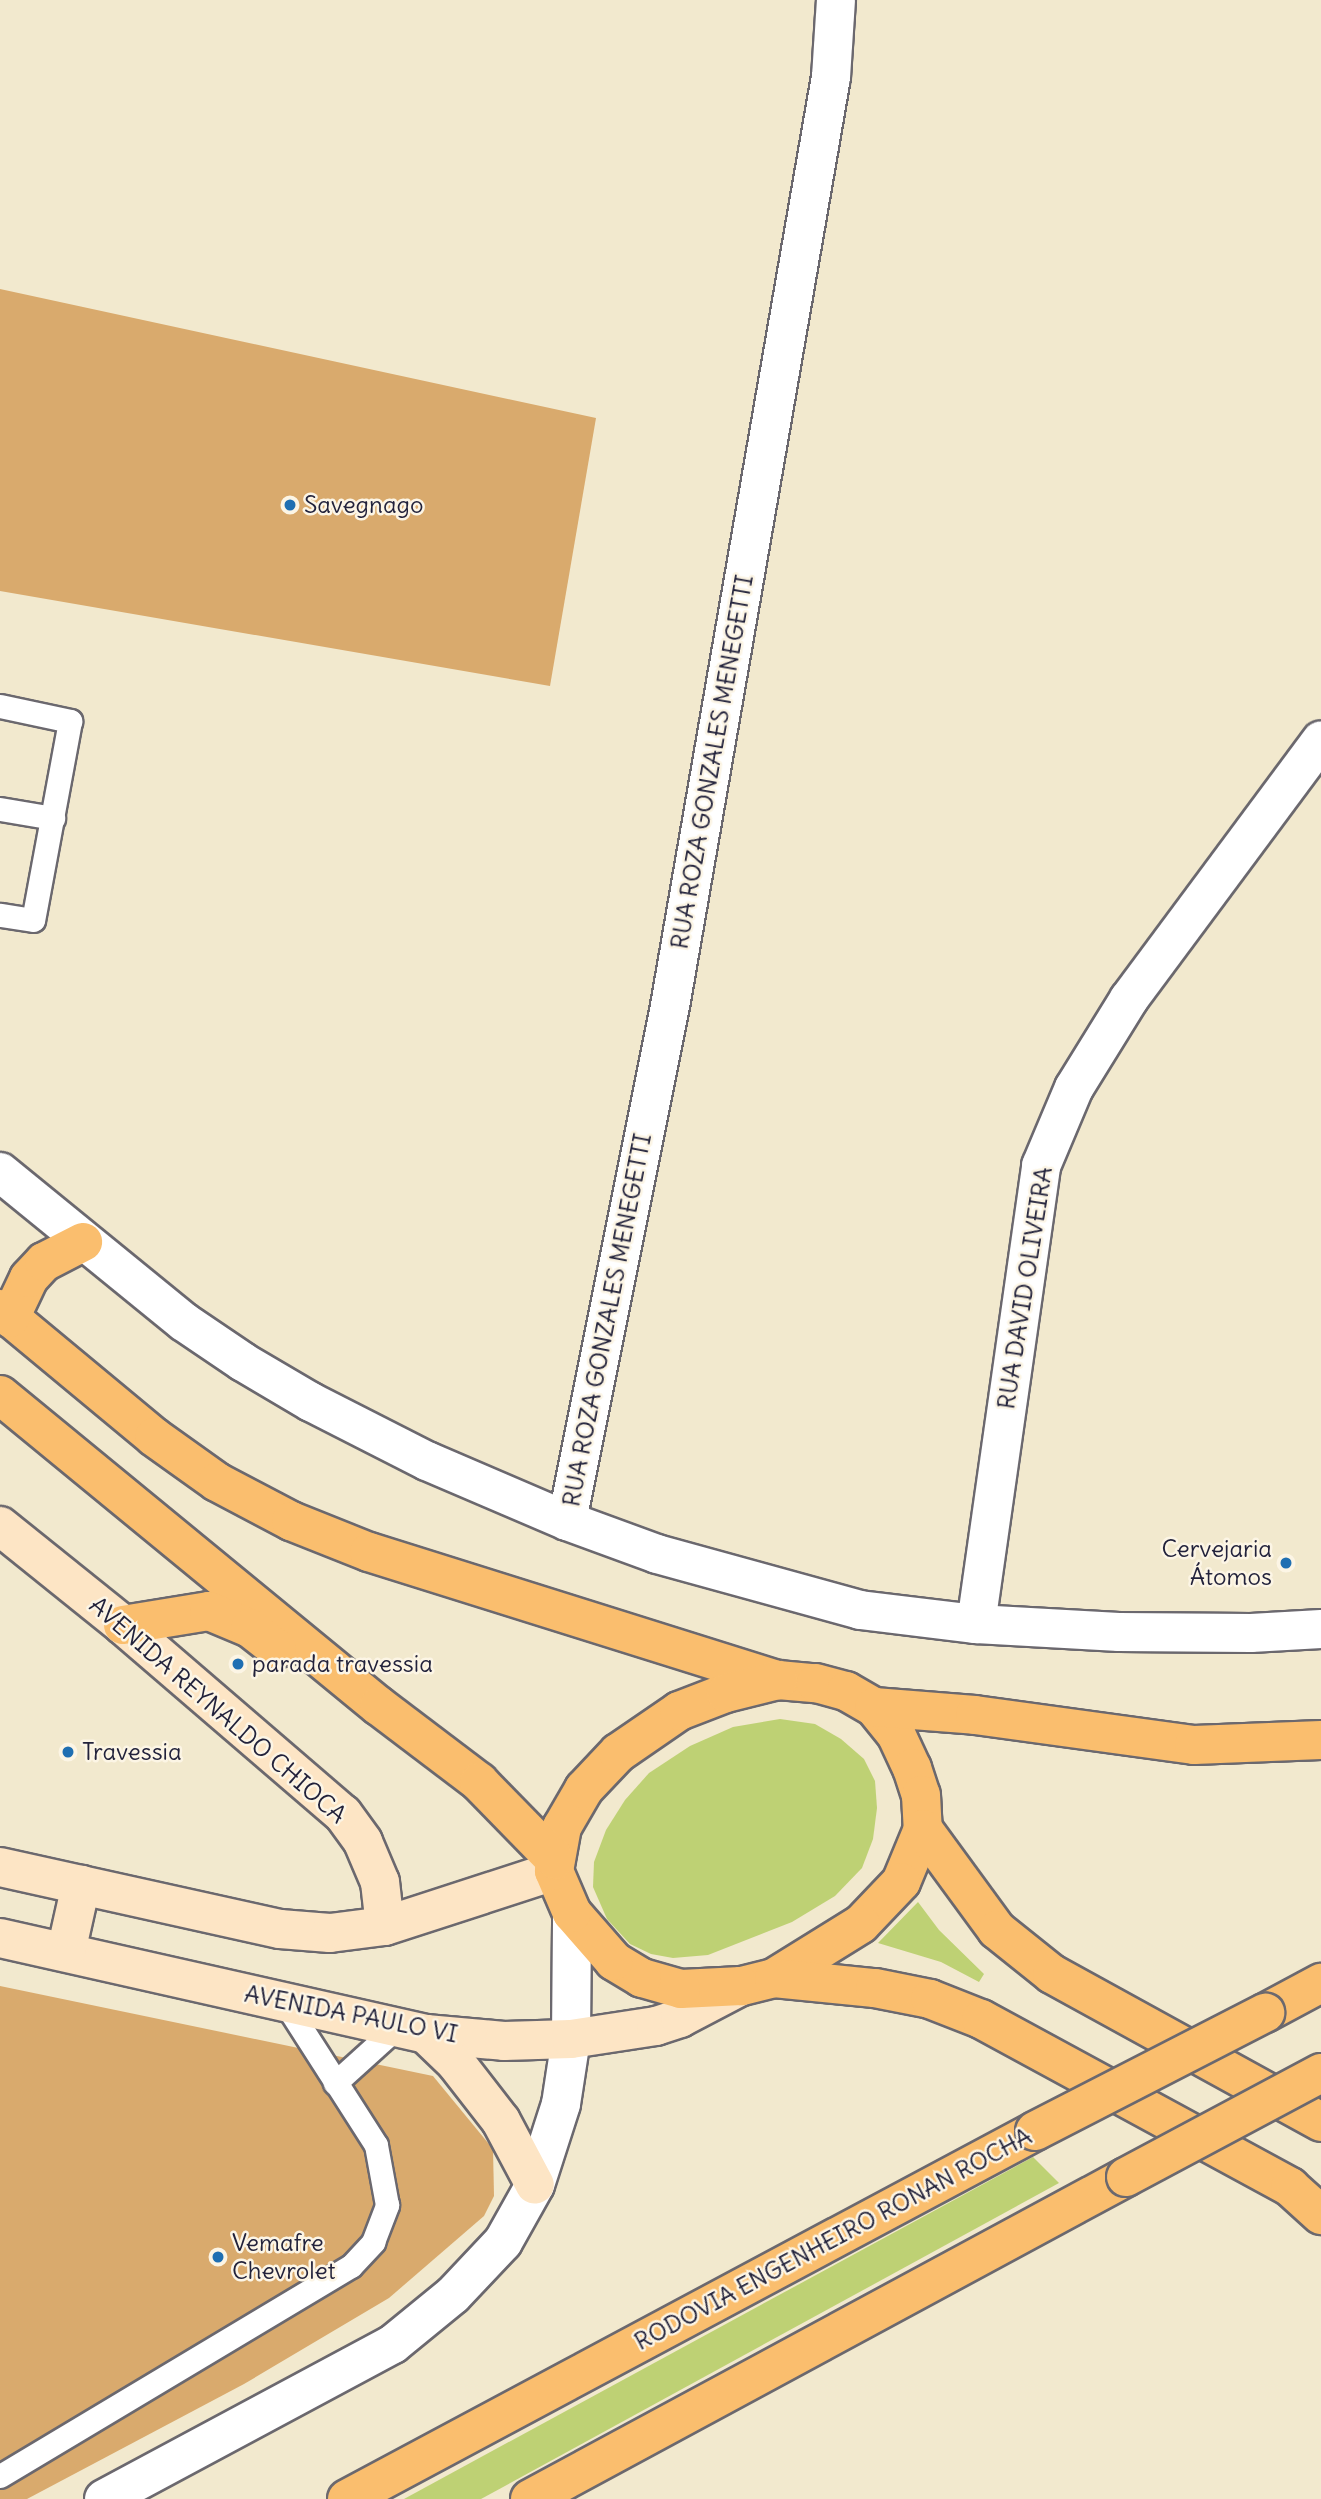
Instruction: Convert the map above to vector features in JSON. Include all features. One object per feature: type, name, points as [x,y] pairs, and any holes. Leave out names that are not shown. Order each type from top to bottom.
[{"type":"main road","points":[[83,1242],[44,1262],[29,1278],[5,1314],[154,1437],[218,1482],[291,1521],[369,1552],[778,1680],[816,1683],[846,1691],[874,1707],[896,1734],[912,1768],[920,1795],[923,1829],[901,1882],[861,1924],[757,1982]]},
{"type":"main road","points":[[0,1395],[379,1706],[479,1782],[554,1866],[572,1913],[590,1937],[614,1961],[642,1978],[681,1989],[757,1982],[875,1987],[930,1999],[981,2019],[1290,2187],[1321,2215]]},
{"type":"main road","name":"AVENIDA REYNALDO CHIOCA","points":[[0,1526],[123,1625],[343,1814],[363,1842],[380,1882],[385,1926]]},
{"type":"main road","points":[[123,1625],[209,1611],[250,1629],[331,1691],[379,1706]]},
{"type":"main road","points":[[554,1866],[562,1827],[584,1789],[618,1753],[679,1711],[726,1693],[778,1680]]},
{"type":"main road","points":[[874,1707],[975,1716],[1194,1745],[1321,1740]]},
{"type":"main road","points":[[923,1829],[998,1930],[1052,1974],[1321,2122]]},
{"type":"main road","points":[[0,1867],[280,1929],[330,1933],[385,1926],[554,1866]]},
{"type":"main road","points":[[66,1952],[81,1885]]},
{"type":"main road","name":"AVENIDA PAULO VI","points":[[0,1938],[411,2030],[504,2041],[571,2039],[656,2026],[680,2018],[757,1982]]},
{"type":"main road","name":"RODOVIA ENGENHEIRO RONAN ROCHA","points":[[346,2499],[1035,2131],[1321,1983]]},
{"type":"main road","points":[[411,2030],[456,2063],[501,2121],[535,2185]]},
{"type":"main road","points":[[530,2499],[1321,2073]]},
{"type":"street","name":"RUA ROZA GONZALES MENEGETTI","points":[[567,1521],[672,992],[831,77],[836,0]]},
{"type":"street","name":"RUA DAVID OLIVEIRA","points":[[976,1624],[1041,1166],[1074,1088],[1129,999],[1321,740]]},
{"type":"street","points":[[0,1172],[184,1322],[243,1362],[311,1402],[427,1461],[567,1521],[657,1554],[860,1610],[976,1624],[1146,1632],[1251,1633],[1321,1629]]},
{"type":"street","points":[[104,2499],[393,2344],[453,2295],[503,2242],[535,2185],[561,2104],[571,2039],[572,1913]]},
{"type":"lane","points":[[0,706],[70,721],[33,920],[0,915]]},
{"type":"lane","points":[[0,809],[53,818]]},
{"type":"lane","points":[[0,2476],[351,2266],[373,2242],[387,2205],[376,2145],[284,2001]]},
{"type":"lane","points":[[335,2082],[411,2030]]},
{"type":"green space","points":[[780,1719],[815,1724],[841,1739],[864,1759],[875,1781],[877,1808],[873,1839],[862,1868],[835,1896],[792,1922],[708,1955],[673,1958],[651,1954],[630,1944],[607,1919],[593,1887],[594,1862],[606,1830],[625,1800],[649,1773],[690,1746],[733,1727]]},
{"type":"green space","points":[[918,1902],[939,1930],[984,1974],[979,1982],[941,1962],[878,1943]]},
{"type":"green space","points":[[1033,2157],[1059,2183],[481,2499],[404,2499]]},
{"type":"building","name":"Savegnago","points":[[0,289],[596,418],[550,686],[0,591]]},
{"type":"building","name":"Vemafre Chevrolet","points":[[0,1986],[433,2076],[493,2149],[494,2196],[484,2216],[389,2298],[244,2384],[27,2499],[0,2499]]},
{"type":"place","name":"Savegnago","points":[[290,505]]},
{"type":"place","name":"Cervejaria Átomos","points":[[1286,1563]]},
{"type":"place","name":"parada travessia","points":[[238,1664]]},
{"type":"place","name":"Travessia","points":[[68,1752]]},
{"type":"place","name":"Vemafre Chevrolet","points":[[218,2257]]}]
